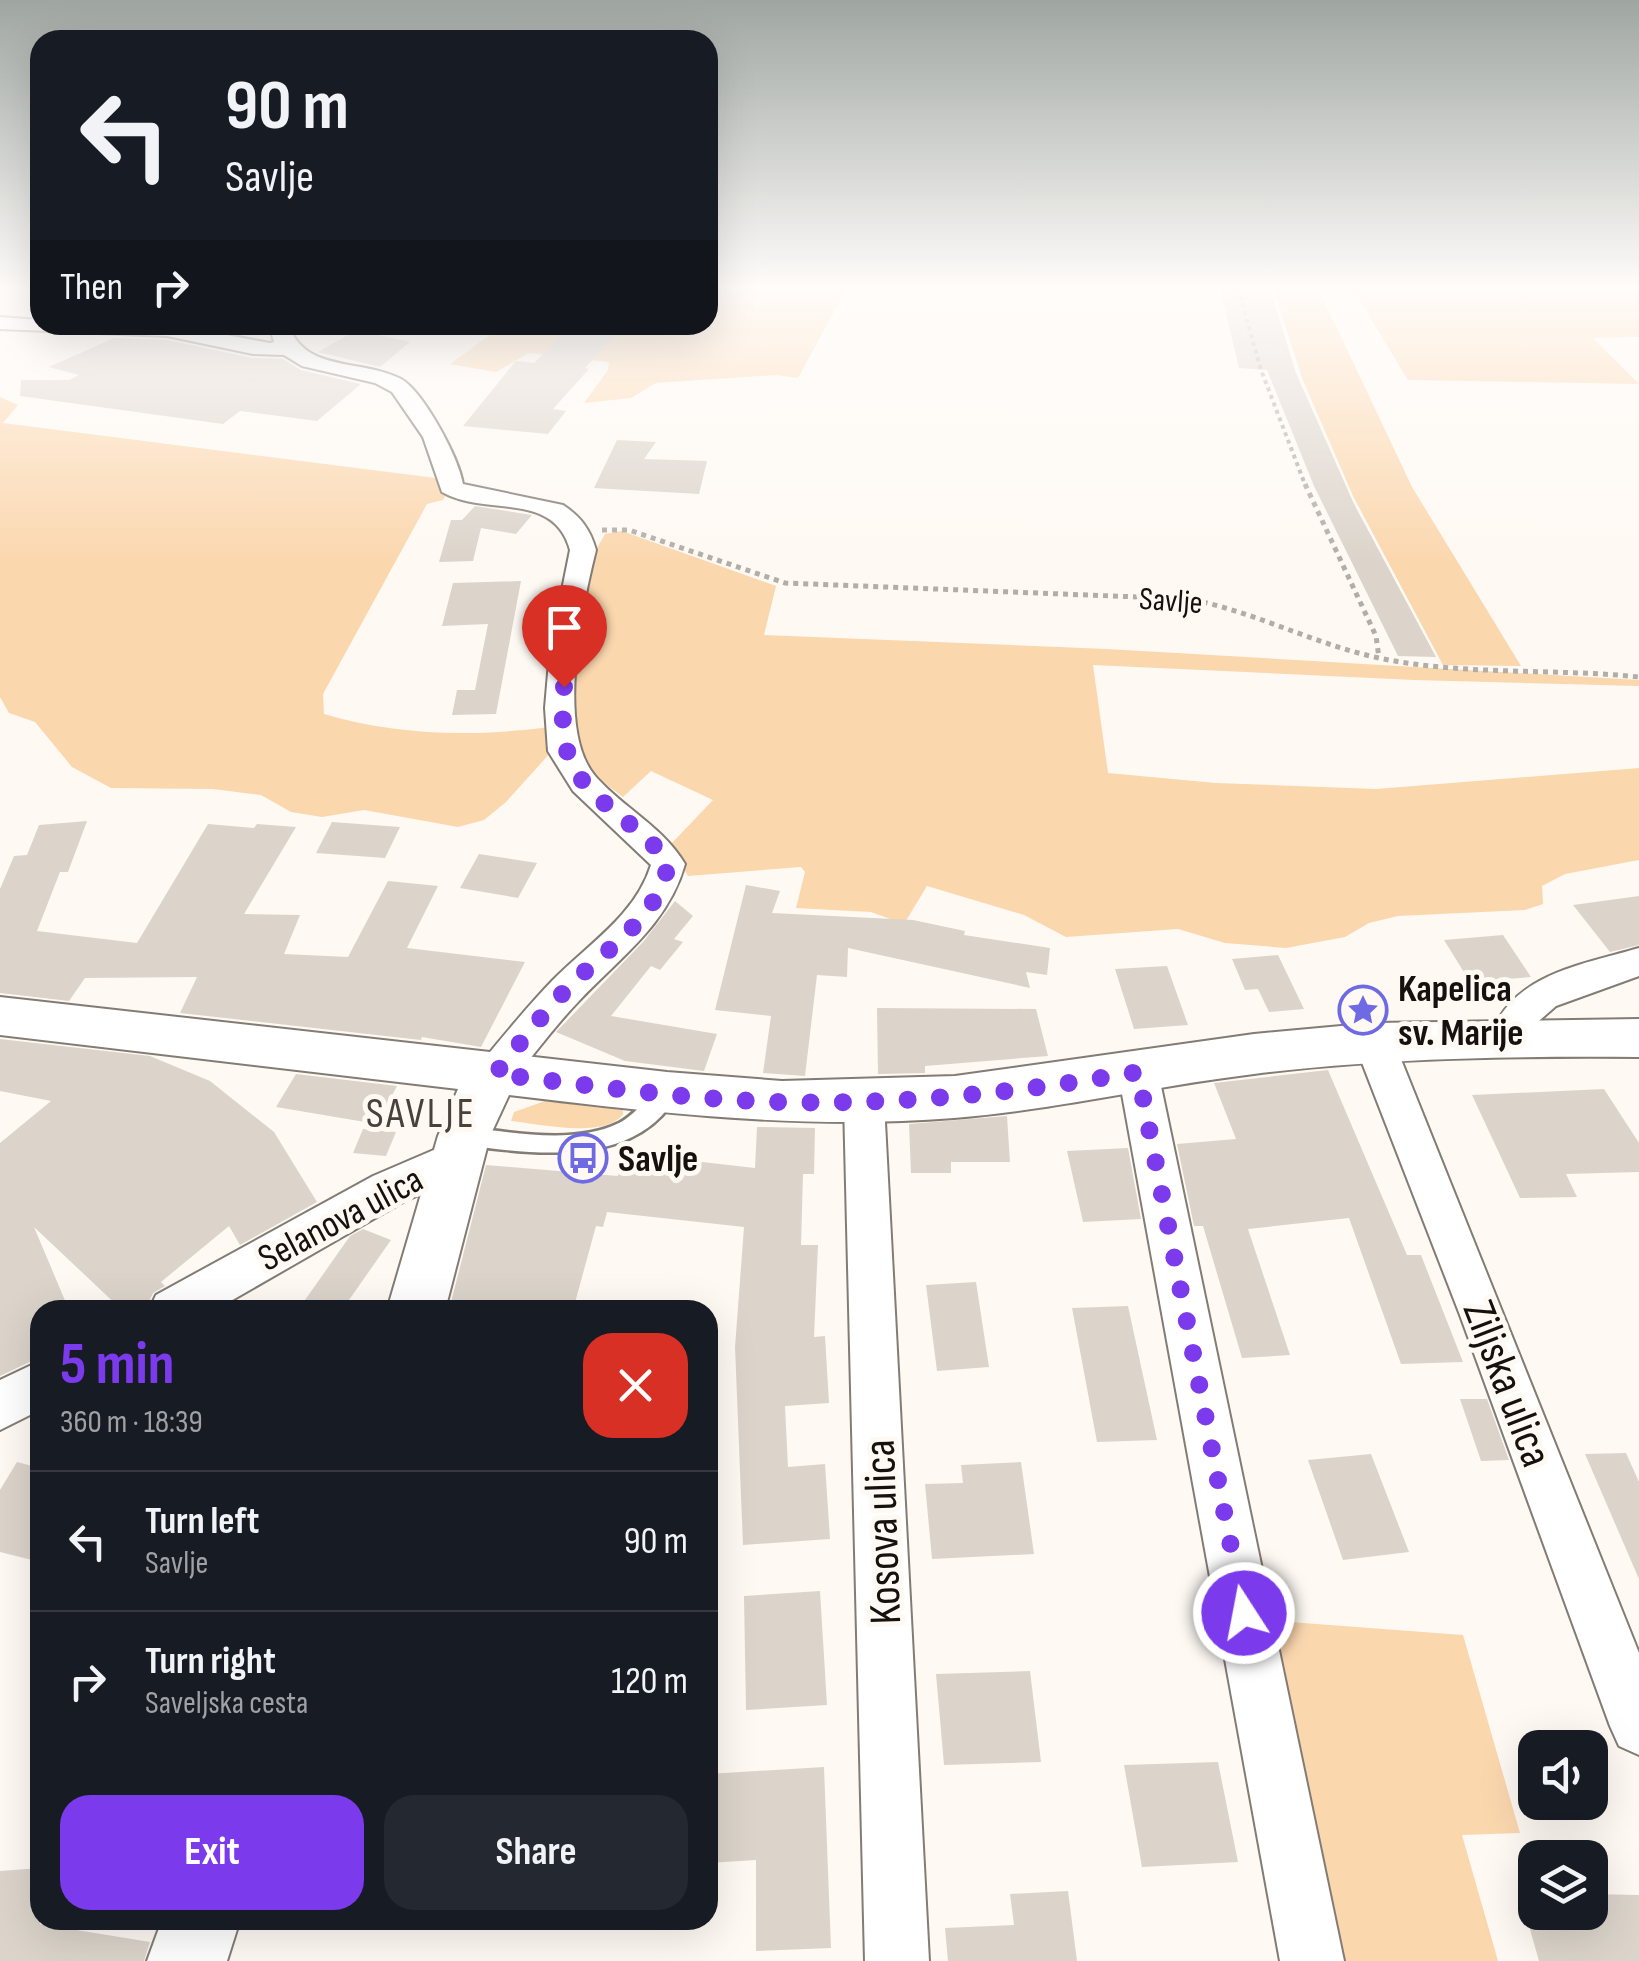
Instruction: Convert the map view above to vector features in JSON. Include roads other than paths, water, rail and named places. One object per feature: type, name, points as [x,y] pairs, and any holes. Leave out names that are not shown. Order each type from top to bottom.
[{"type":"street","points":[[383,380],[401,387],[444,448],[451,487],[463,494],[548,507],[567,516],[582,533],[584,550],[566,654],[561,720],[564,754],[584,784],[659,848],[668,864],[664,888],[650,910],[569,986],[495,1074],[473,1110],[419,1300]]},
{"type":"street","points":[[1509,1036],[1511,1022],[1534,999],[1639,962]]},
{"type":"street","points":[[0,1016],[666,1093],[782,1102],[974,1095],[1254,1054],[1374,1042],[1509,1036],[1639,1038]]},
{"type":"street","name":"Ziljska ulica","points":[[1374,1042],[1484,1315],[1639,1726]]},
{"type":"street","points":[[1138,1072],[1312,1961]]},
{"type":"street","name":"Kosova ulica","points":[[864,1102],[897,1961]]},
{"type":"street","name":"Selanova ulica","points":[[190,1300],[460,1147]]},
{"type":"street","points":[[0,1406],[30,1390]]},
{"type":"street","points":[[187,1961],[198,1930]]},
{"type":"lane","points":[[460,1147],[599,1138],[625,1131],[652,1116],[666,1093]]},
{"type":"place","name":"Kapelica sv. Marije","points":[[1363,1010]]},
{"type":"place","name":"Savlje","points":[[583,1158]]},
{"type":"district","name":"SAVLJE","points":[[421,1112]]}]
